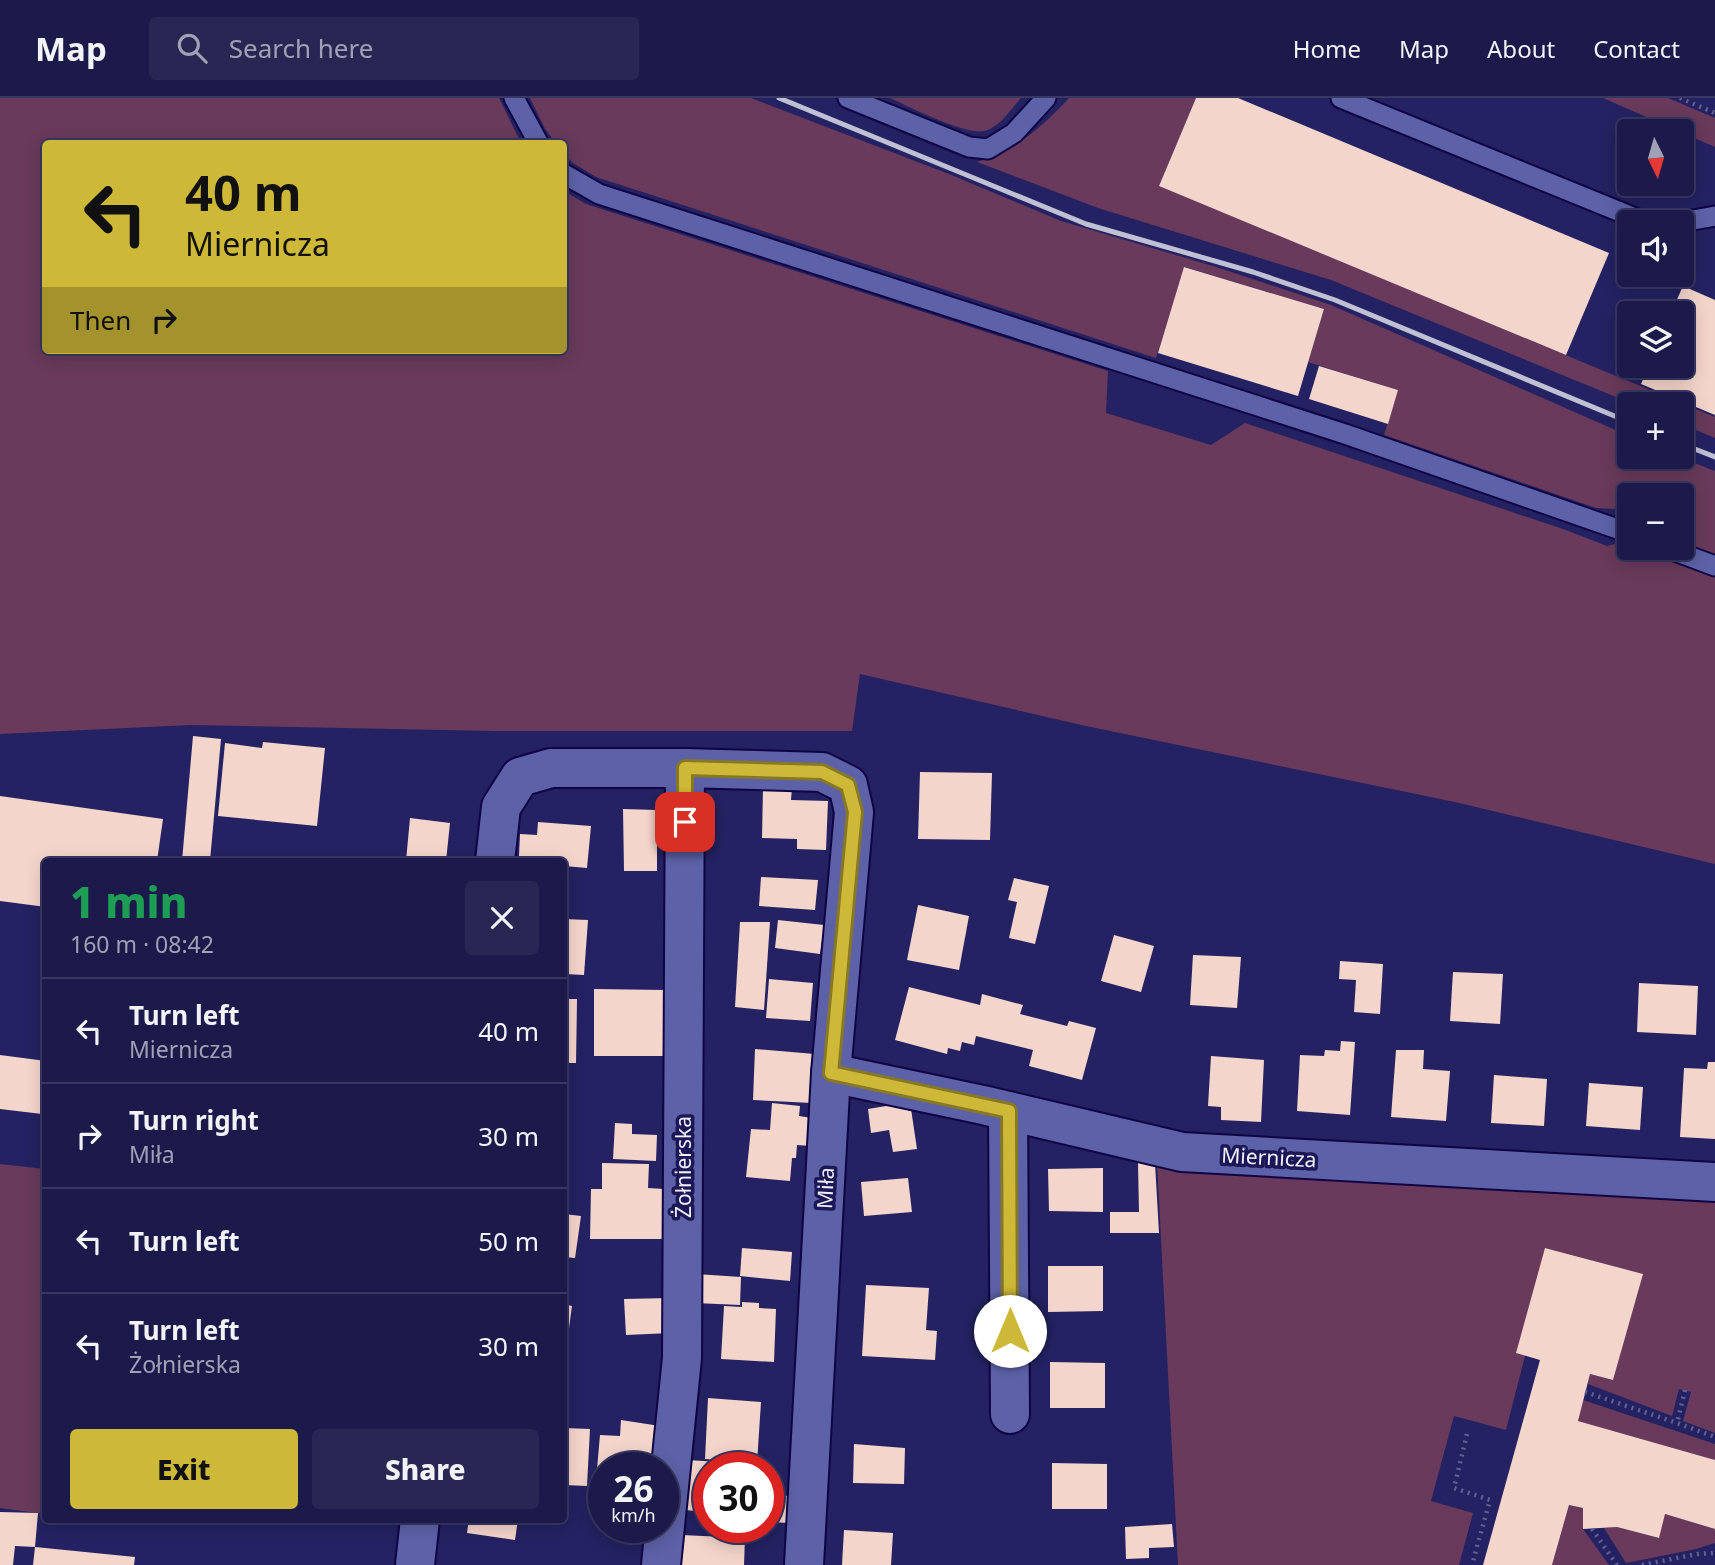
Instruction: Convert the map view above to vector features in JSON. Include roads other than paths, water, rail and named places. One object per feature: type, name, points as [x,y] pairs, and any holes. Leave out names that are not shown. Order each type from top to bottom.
[{"type":"street","points":[[495,858],[501,807],[520,778],[551,768],[685,768]]},
{"type":"street","name":"Miła","points":[[685,768],[822,772],[848,785],[855,812],[831,1073],[804,1565]]},
{"type":"street","name":"Żołnierska","points":[[661,1565],[682,1358],[685,768]]},
{"type":"street","name":"Miernicza","points":[[831,1073],[1170,1149],[1193,1144],[1715,1182]]},
{"type":"street","points":[[1009,1111],[1010,1413]]},
{"type":"street","points":[[415,1565],[420,1523]]},
{"type":"lane","points":[[514,98],[537,140]]},
{"type":"lane","points":[[848,98],[969,146],[988,149],[1014,133],[1046,98]]},
{"type":"lane","points":[[1341,98],[1617,211]]},
{"type":"lane","points":[[567,176],[599,194],[1345,434],[1617,529]]},
{"type":"lane","points":[[1694,220],[1715,216]]},
{"type":"lane","points":[[1694,558],[1715,566]]},
{"type":"railway","points":[[779,98],[1086,224],[1253,272],[1335,300],[1617,417]]},
{"type":"railway","points":[[1694,449],[1715,457]]}]
